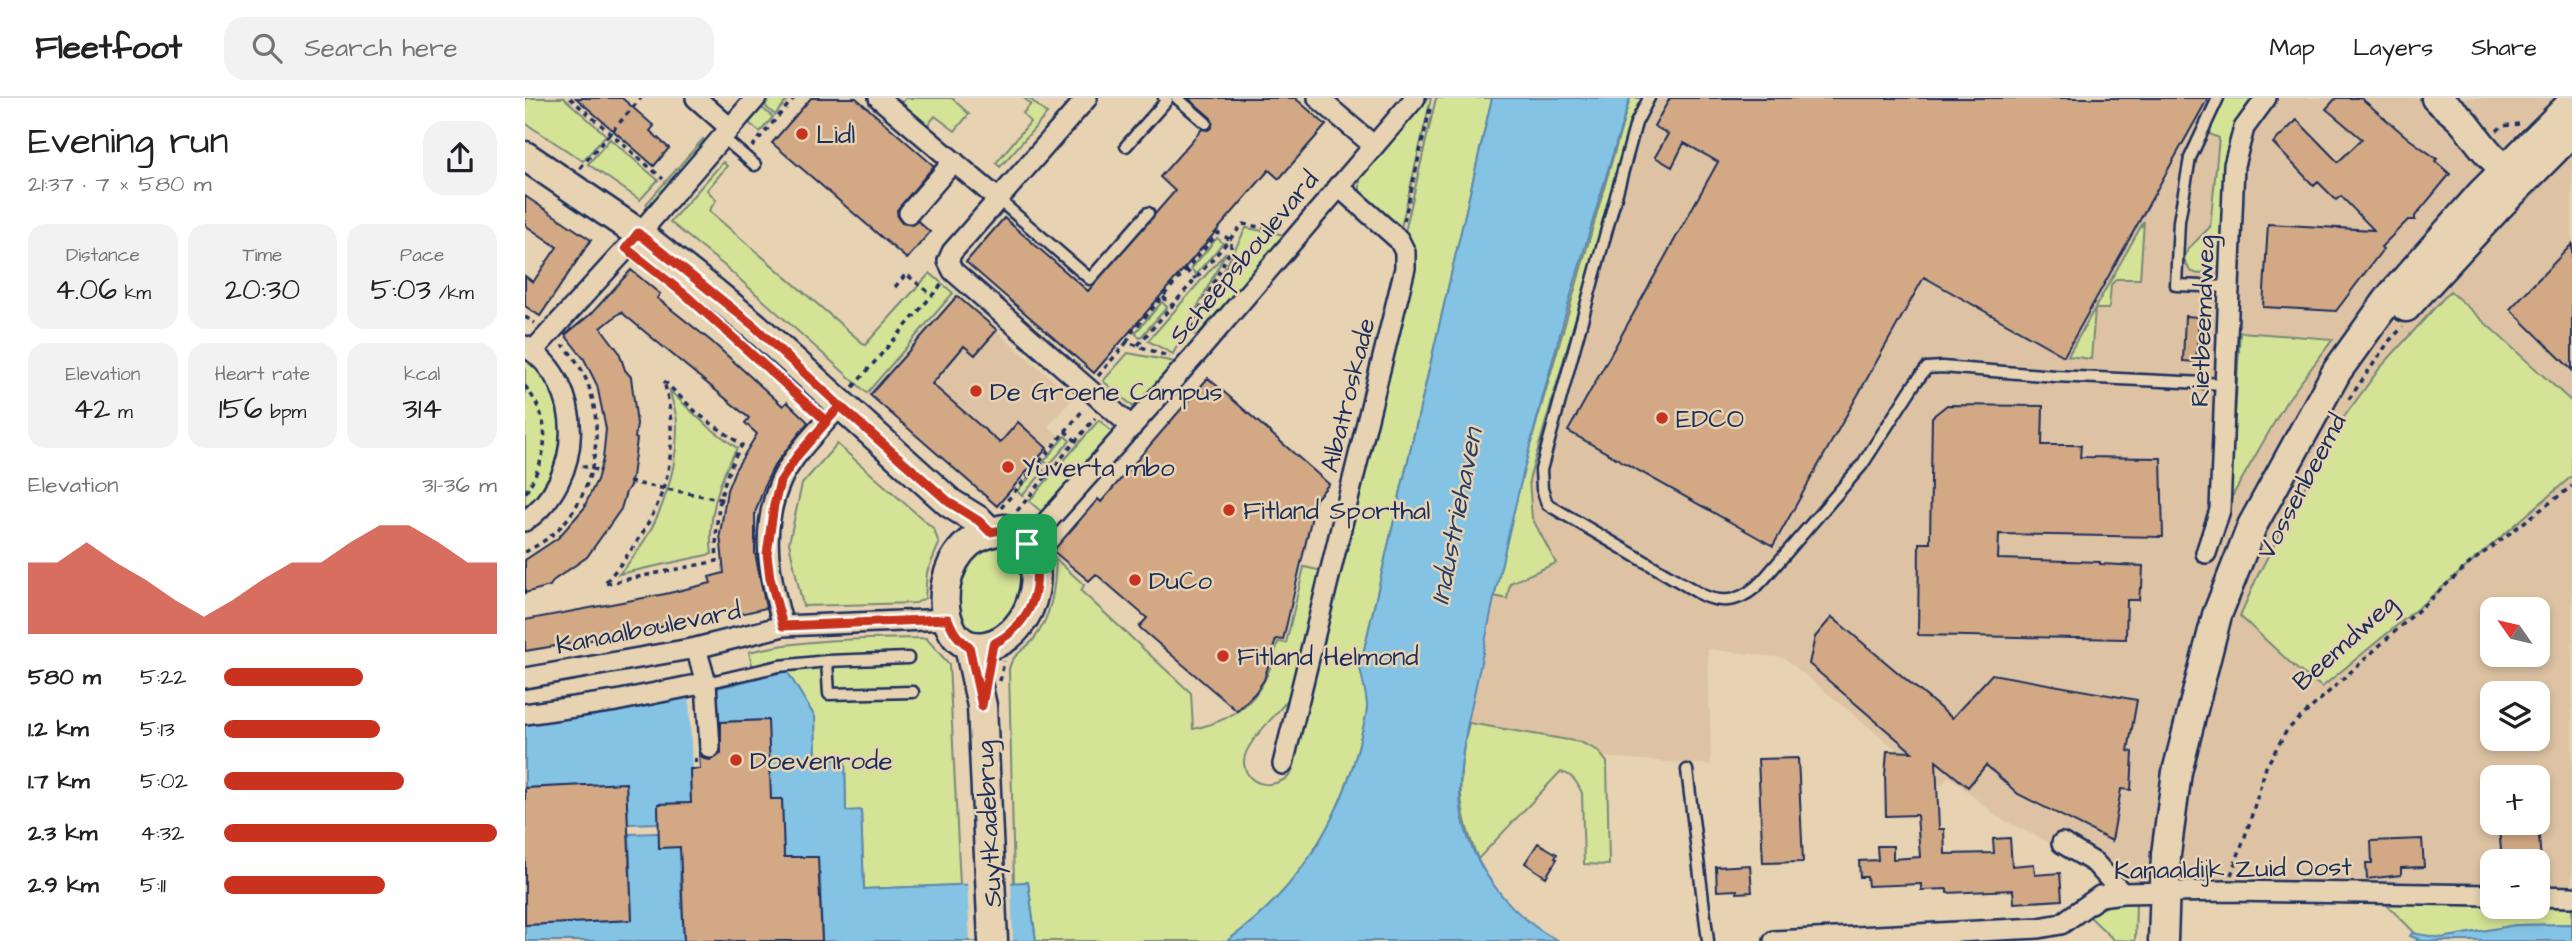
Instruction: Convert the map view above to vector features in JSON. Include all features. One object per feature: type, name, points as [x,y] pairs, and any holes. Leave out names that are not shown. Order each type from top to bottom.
[{"type":"street","points":[[696,98],[726,132]]},
{"type":"street","points":[[525,521],[547,502],[559,484],[568,462],[571,438],[568,408],[555,377],[529,348],[638,233],[756,98]]},
{"type":"street","points":[[879,98],[999,200]]},
{"type":"street","points":[[1087,98],[952,252],[949,261],[953,271],[1132,427]]},
{"type":"street","points":[[1318,98],[1373,145]]},
{"type":"street","name":"Scheepsboulevard","points":[[1027,544],[1188,363],[1415,98]]},
{"type":"street","name":"Rietbeemdweg","points":[[2207,553],[2220,510],[2234,164],[2250,117],[2266,98]]},
{"type":"street","points":[[2436,98],[2464,122],[2482,148],[2516,169]]},
{"type":"street","name":"Vossenbeemd","points":[[2164,941],[2164,892],[2170,816],[2177,772],[2217,615],[2252,526],[2332,405],[2337,371],[2391,296],[2516,169],[2572,103]]},
{"type":"street","points":[[2464,122],[2493,136],[2516,169]]},
{"type":"street","name":"Vossenbeemd","points":[[2516,169],[2572,132]]},
{"type":"street","points":[[525,156],[638,233],[845,398],[950,503],[991,527],[1017,533],[1027,544],[1035,566],[1030,607],[1016,629],[981,645],[961,641],[954,632],[948,619],[946,584],[954,563],[991,527]]},
{"type":"street","points":[[909,213],[954,161]]},
{"type":"street","points":[[1338,186],[1399,240]]},
{"type":"street","name":"Albatroskade","points":[[1283,764],[1405,268],[1405,252],[1399,240]]},
{"type":"street","points":[[783,626],[770,578],[767,554],[780,482],[797,456],[845,398]]},
{"type":"street","name":"Kanaalboulevard","points":[[525,678],[696,648],[783,626],[948,619]]},
{"type":"street","name":"Suytkadebrug","points":[[981,645],[993,941]]},
{"type":"street","points":[[696,648],[706,690],[710,748]]},
{"type":"street","points":[[525,714],[706,690]]},
{"type":"street","points":[[2062,843],[2095,863],[2122,893]]},
{"type":"street","name":"Kanaaldijk Zuid Oost","points":[[1774,941],[2039,928],[2061,924],[2100,897],[2122,893],[2225,891],[2480,895]]},
{"type":"street","points":[[2550,896],[2572,897]]},
{"type":"lane","points":[[1126,146],[1167,100],[1164,98]]},
{"type":"lane","points":[[1177,98],[1206,123]]},
{"type":"lane","points":[[1649,98],[1636,123],[1544,457],[1541,470],[1542,489],[1547,504],[1702,595],[1714,600],[1728,601],[1738,599],[1757,587],[1862,465],[1927,368],[2226,384]]},
{"type":"lane","points":[[2218,98],[2190,158],[2179,221],[2176,285],[2230,287]]},
{"type":"lane","points":[[726,132],[744,156],[755,165]]},
{"type":"lane","points":[[999,200],[1090,279],[1148,213]]},
{"type":"lane","points":[[706,690],[779,666],[908,658]]},
{"type":"lane","points":[[827,661],[829,694],[913,692]]},
{"type":"lane","points":[[1687,771],[1708,941]]},
{"type":"path","points":[[570,98],[663,179]]},
{"type":"path","points":[[579,168],[641,98]]},
{"type":"path","points":[[744,156],[794,98]]},
{"type":"path","points":[[1399,240],[1433,98]]},
{"type":"path","points":[[2493,136],[2502,126],[2527,122]]},
{"type":"path","points":[[1138,345],[1244,224],[1297,234]]},
{"type":"path","points":[[991,527],[1050,471],[1076,440],[1132,332],[1217,233],[1231,240]]},
{"type":"path","points":[[1184,340],[1231,249],[1231,240]]},
{"type":"path","points":[[1186,270],[1196,279]]},
{"type":"path","points":[[845,398],[953,271]]},
{"type":"path","points":[[895,287],[907,274],[932,295]]},
{"type":"path","points":[[1163,297],[1173,306]]},
{"type":"path","name":"Vossenbeemd","points":[[2332,405],[2409,322]]},
{"type":"path","points":[[1127,342],[1188,363]]},
{"type":"path","points":[[664,382],[698,414],[743,445],[732,463],[716,515],[717,561],[604,584],[641,535],[664,489],[673,427],[664,382]]},
{"type":"path","points":[[525,386],[537,402],[545,427],[540,465],[525,494]]},
{"type":"path","points":[[991,527],[1039,462],[1097,396]]},
{"type":"path","points":[[1065,431],[1076,440]]},
{"type":"path","points":[[1039,462],[1050,471]]},
{"type":"path","points":[[629,482],[722,499]]},
{"type":"path","name":"Beemdweg","points":[[2225,891],[2266,767],[2287,730],[2469,564],[2572,486]]},
{"type":"shaded area","points":[[1550,98],[2572,98],[2572,890],[2550,892],[2550,849],[2480,849],[2480,894],[2135,884],[1998,817],[1949,776],[1941,786],[1784,658],[1708,649],[1711,765],[1438,745]]},
{"type":"shaded area","name":"De Groene Campus","points":[[957,296],[1073,398],[1048,426],[1058,435],[1006,494],[880,383]]},
{"type":"green space","points":[[525,98],[564,98],[606,135],[583,161],[525,123]]},
{"type":"green space","points":[[771,98],[789,98],[775,115],[765,106]]},
{"type":"green space","points":[[906,98],[952,98],[969,114],[955,131],[935,116],[921,133],[895,111]]},
{"type":"green space","points":[[1024,98],[1029,98],[1047,114],[1000,167],[996,163],[1030,122],[1023,113],[1031,104]]},
{"type":"green space","points":[[1426,98],[1431,98],[1400,232],[1360,193],[1360,177]]},
{"type":"green space","points":[[1436,98],[1492,98],[1360,667],[1367,713],[1352,770],[1341,799],[1312,853],[1294,878],[1274,901],[1227,941],[1036,941],[1028,882],[1014,883],[1009,669],[1019,652],[1034,639],[1045,621],[1053,591],[1056,559],[1084,585],[1081,591],[1191,693],[1193,729],[1226,718],[1250,700],[1267,676],[1278,642],[1286,643],[1304,567],[1323,571],[1291,695],[1255,738],[1245,755],[1246,772],[1256,782],[1271,784],[1291,774],[1411,270],[1404,236]]},
{"type":"green space","points":[[1630,98],[1645,98],[1633,120],[1529,480],[1532,518],[1556,563],[1510,583],[1507,599],[1494,596],[1525,463]]},
{"type":"green space","points":[[2224,98],[2252,98],[2241,115],[2228,156],[2222,202],[2220,267],[2198,274],[2190,271],[2184,259],[2188,249],[2210,227],[2219,138],[2207,133]]},
{"type":"green space","points":[[762,108],[773,117],[760,132],[749,123]]},
{"type":"green space","points":[[610,139],[658,180],[640,200],[588,164]]},
{"type":"green space","points":[[703,139],[706,142],[650,207],[646,204]]},
{"type":"green space","points":[[723,162],[727,166],[707,190],[716,200],[709,211],[865,345],[930,273],[953,293],[867,393],[726,267],[670,222]]},
{"type":"green space","points":[[2144,221],[2140,279],[2116,279],[2111,285],[2109,309],[2095,309],[2091,359],[2068,356]]},
{"type":"green space","points":[[1246,228],[1285,235],[1197,336],[1192,332]]},
{"type":"green space","points":[[1217,238],[1223,243],[1196,274],[1191,269]]},
{"type":"green space","points":[[1226,252],[1173,354],[1148,341]]},
{"type":"green space","points":[[2450,291],[2572,402],[2572,476],[2322,687],[2297,669],[2240,616],[2258,575],[2336,428],[2380,368]]},
{"type":"green space","points":[[1162,302],[1167,307],[1140,338],[1135,333]]},
{"type":"green space","points":[[2240,332],[2333,339],[2286,402],[2230,500]]},
{"type":"green space","points":[[1128,353],[1175,362],[1135,408],[1103,381]]},
{"type":"green space","points":[[525,356],[538,368],[556,399],[562,435],[555,471],[545,489],[525,511]]},
{"type":"green space","points":[[670,391],[705,424],[737,448],[716,499],[711,527],[712,554],[619,574],[644,541],[669,485],[674,465],[677,424]]},
{"type":"green space","points":[[1099,420],[1113,433],[1044,514],[1029,501]]},
{"type":"green space","points":[[1065,436],[1070,441],[1049,465],[1044,461]]},
{"type":"green space","points":[[837,444],[934,529],[939,544],[927,572],[925,598],[916,603],[803,606],[789,543],[802,484]]},
{"type":"green space","points":[[1039,467],[1044,471],[1022,496],[1017,491]]},
{"type":"green space","points":[[1002,543],[1015,555],[1020,570],[1020,587],[1015,603],[996,628],[984,634],[973,632],[965,626],[961,617],[959,606],[962,582],[977,554]]},
{"type":"green space","points":[[926,638],[949,664],[960,885],[864,889],[861,811],[846,812],[845,758],[816,761],[815,717],[787,672],[756,680],[749,652],[815,642]]},
{"type":"green space","points":[[1469,723],[1580,742],[1597,750],[1607,762],[1609,865],[1584,864],[1582,793],[1574,779],[1560,772],[1478,859],[1462,808],[1462,760]]},
{"type":"green space","points":[[2136,903],[2135,941],[2114,940],[2088,915],[2110,905]]},
{"type":"green space","points":[[2385,903],[2480,906],[2480,919],[2550,919],[2550,907],[2572,908],[2572,924],[2516,925],[2442,938],[2417,935]]},
{"type":"water","name":"Industriehaven","points":[[1492,98],[1630,98],[1569,302],[1532,439],[1499,577],[1467,728],[1461,770],[1461,809],[1465,829],[1483,868],[1495,886],[1524,918],[1559,941],[1227,941],[1274,901],[1294,878],[1327,827],[1352,770],[1367,708],[1360,667]]},
{"type":"water","points":[[787,671],[815,717],[816,761],[845,758],[846,811],[861,810],[864,889],[1028,882],[1036,941],[822,941],[820,873],[792,856],[784,859],[782,799],[771,799],[767,720],[719,722],[718,712],[697,714],[703,769],[690,770],[691,803],[658,804],[659,823],[628,824],[626,783],[525,788],[525,725],[652,704]]},
{"type":"water","points":[[659,833],[744,844],[681,863],[684,941],[525,941],[525,925],[632,920],[629,834]]},
{"type":"water","points":[[2572,924],[2572,941],[2416,941],[2418,939],[2410,936],[2412,933],[2442,938],[2516,925]]},
{"type":"pier","points":[[696,695],[699,769],[692,769],[689,696]]},
{"type":"pier","points":[[1011,879],[1013,941],[970,941],[967,881]]},
{"type":"building","points":[[576,98],[622,98],[654,126],[650,131],[669,148],[654,166]]},
{"type":"building","points":[[811,98],[856,98],[934,166],[897,210],[902,223],[912,225],[918,221],[930,232],[907,259],[772,143]]},
{"type":"building","points":[[1188,98],[1295,98],[1326,125],[1279,179],[1269,170],[1094,373],[966,262],[1004,218],[1088,291],[1175,191],[1160,177],[1202,129],[1208,130],[1212,127],[1211,118]]},
{"type":"building","points":[[1670,98],[2208,98],[2064,356],[1924,277],[1773,546],[1568,431],[1718,162],[1684,143],[1672,167],[1655,157],[1668,134],[1654,126]]},
{"type":"building","points":[[2336,98],[2361,98],[2437,159],[2435,161],[2450,174],[2415,216],[2415,220],[2408,220],[2381,247],[2383,249],[2336,311],[2263,307],[2268,224],[2374,230],[2341,196],[2336,200],[2318,182],[2314,186],[2273,143],[2297,120],[2338,162],[2362,139],[2326,109]]},
{"type":"building","points":[[525,196],[591,240],[540,316],[525,306],[525,276],[533,282],[557,247],[525,225]]},
{"type":"building","points":[[2572,244],[2572,370],[2510,309]]},
{"type":"building","points":[[631,270],[660,294],[657,298],[711,341],[783,406],[787,402],[808,422],[774,466],[755,513],[755,553],[766,608],[736,615],[735,610],[639,632],[525,651],[525,620],[665,594],[711,583],[709,577],[724,573],[720,534],[727,490],[735,470],[757,434],[745,423],[749,418],[621,312],[601,328],[619,352],[625,370],[631,377],[637,439],[631,484],[621,509],[587,557],[554,580],[550,586],[525,593],[525,560],[558,538],[586,506],[603,459],[606,429],[597,385],[584,359],[565,335],[592,313]]},
{"type":"building","points":[[957,296],[997,330],[975,355],[964,346],[932,384],[1000,443],[1018,422],[1047,448],[997,506],[870,395]]},
{"type":"building","points":[[2185,316],[2199,317],[2196,362],[2183,361]]},
{"type":"building","points":[[1208,378],[1329,484],[1316,499],[1283,640],[1276,639],[1264,680],[1237,711],[1139,627],[1147,618],[1096,574],[1089,581],[1053,551],[1098,499],[1101,502]]},
{"type":"building","points":[[1947,405],[2043,406],[2042,445],[2081,445],[2080,457],[2161,458],[2163,537],[1999,534],[1998,559],[2143,566],[2139,600],[2127,600],[2126,639],[1918,635],[1919,543],[1930,543],[1932,417]]},
{"type":"building","points":[[1832,617],[1952,718],[1992,674],[2137,700],[2128,751],[2133,752],[2131,790],[2121,789],[2112,841],[2018,794],[1986,765],[1968,787],[1936,761],[1939,829],[1944,829],[1945,854],[1994,853],[1993,839],[2010,838],[2012,866],[2034,864],[2035,875],[2060,873],[2062,900],[2014,903],[2013,890],[1947,893],[1947,889],[1921,890],[1921,884],[1868,886],[1867,877],[1860,877],[1859,861],[1878,860],[1877,846],[1893,846],[1893,859],[1920,857],[1917,815],[1886,816],[1887,751],[1912,752],[1809,664],[1815,637]]},
{"type":"building","points":[[768,720],[771,799],[782,799],[784,857],[818,857],[822,941],[684,941],[680,847],[659,848],[658,804],[691,803],[690,769],[700,769],[699,753],[704,759],[710,760],[721,754],[721,722]]},
{"type":"building","points":[[1798,758],[1803,862],[1763,863],[1758,759]]},
{"type":"building","points":[[626,783],[632,920],[525,925],[525,788]]},
{"type":"building","points":[[2500,835],[2539,835],[2540,849],[2501,849]]},
{"type":"building","points":[[2422,839],[2424,867],[2401,868],[2401,875],[2367,879],[2366,863],[2372,863],[2371,841]]},
{"type":"building","points":[[1538,843],[1557,854],[1557,859],[1546,877],[1525,863]]},
{"type":"building","points":[[1750,865],[1752,892],[1717,891],[1716,867]]},
{"type":"place","name":"Lidl","points":[[802,134]]},
{"type":"place","name":"De Groene Campus","points":[[976,391]]},
{"type":"place","name":"EDCO","points":[[1662,418]]},
{"type":"place","name":"Yuverta mbo","points":[[1008,467]]},
{"type":"place","name":"Fitland Sporthal","points":[[1229,510]]},
{"type":"place","name":"DuCo","points":[[1135,580]]},
{"type":"place","name":"Fitland Helmond","points":[[1223,656]]},
{"type":"place","name":"Doevenrode","points":[[736,760]]},
{"type":"route","points":[[1027,544],[1017,533],[1004,528],[990,532],[979,521],[950,503],[840,406],[826,421],[688,297],[626,248],[638,233],[754,326],[840,406],[797,456],[780,482],[774,505],[767,554],[770,578],[783,626],[948,619],[954,632],[969,646],[982,706],[993,644],[1005,639],[1016,629],[1030,607],[1034,592],[1035,566],[1027,544]]}]
